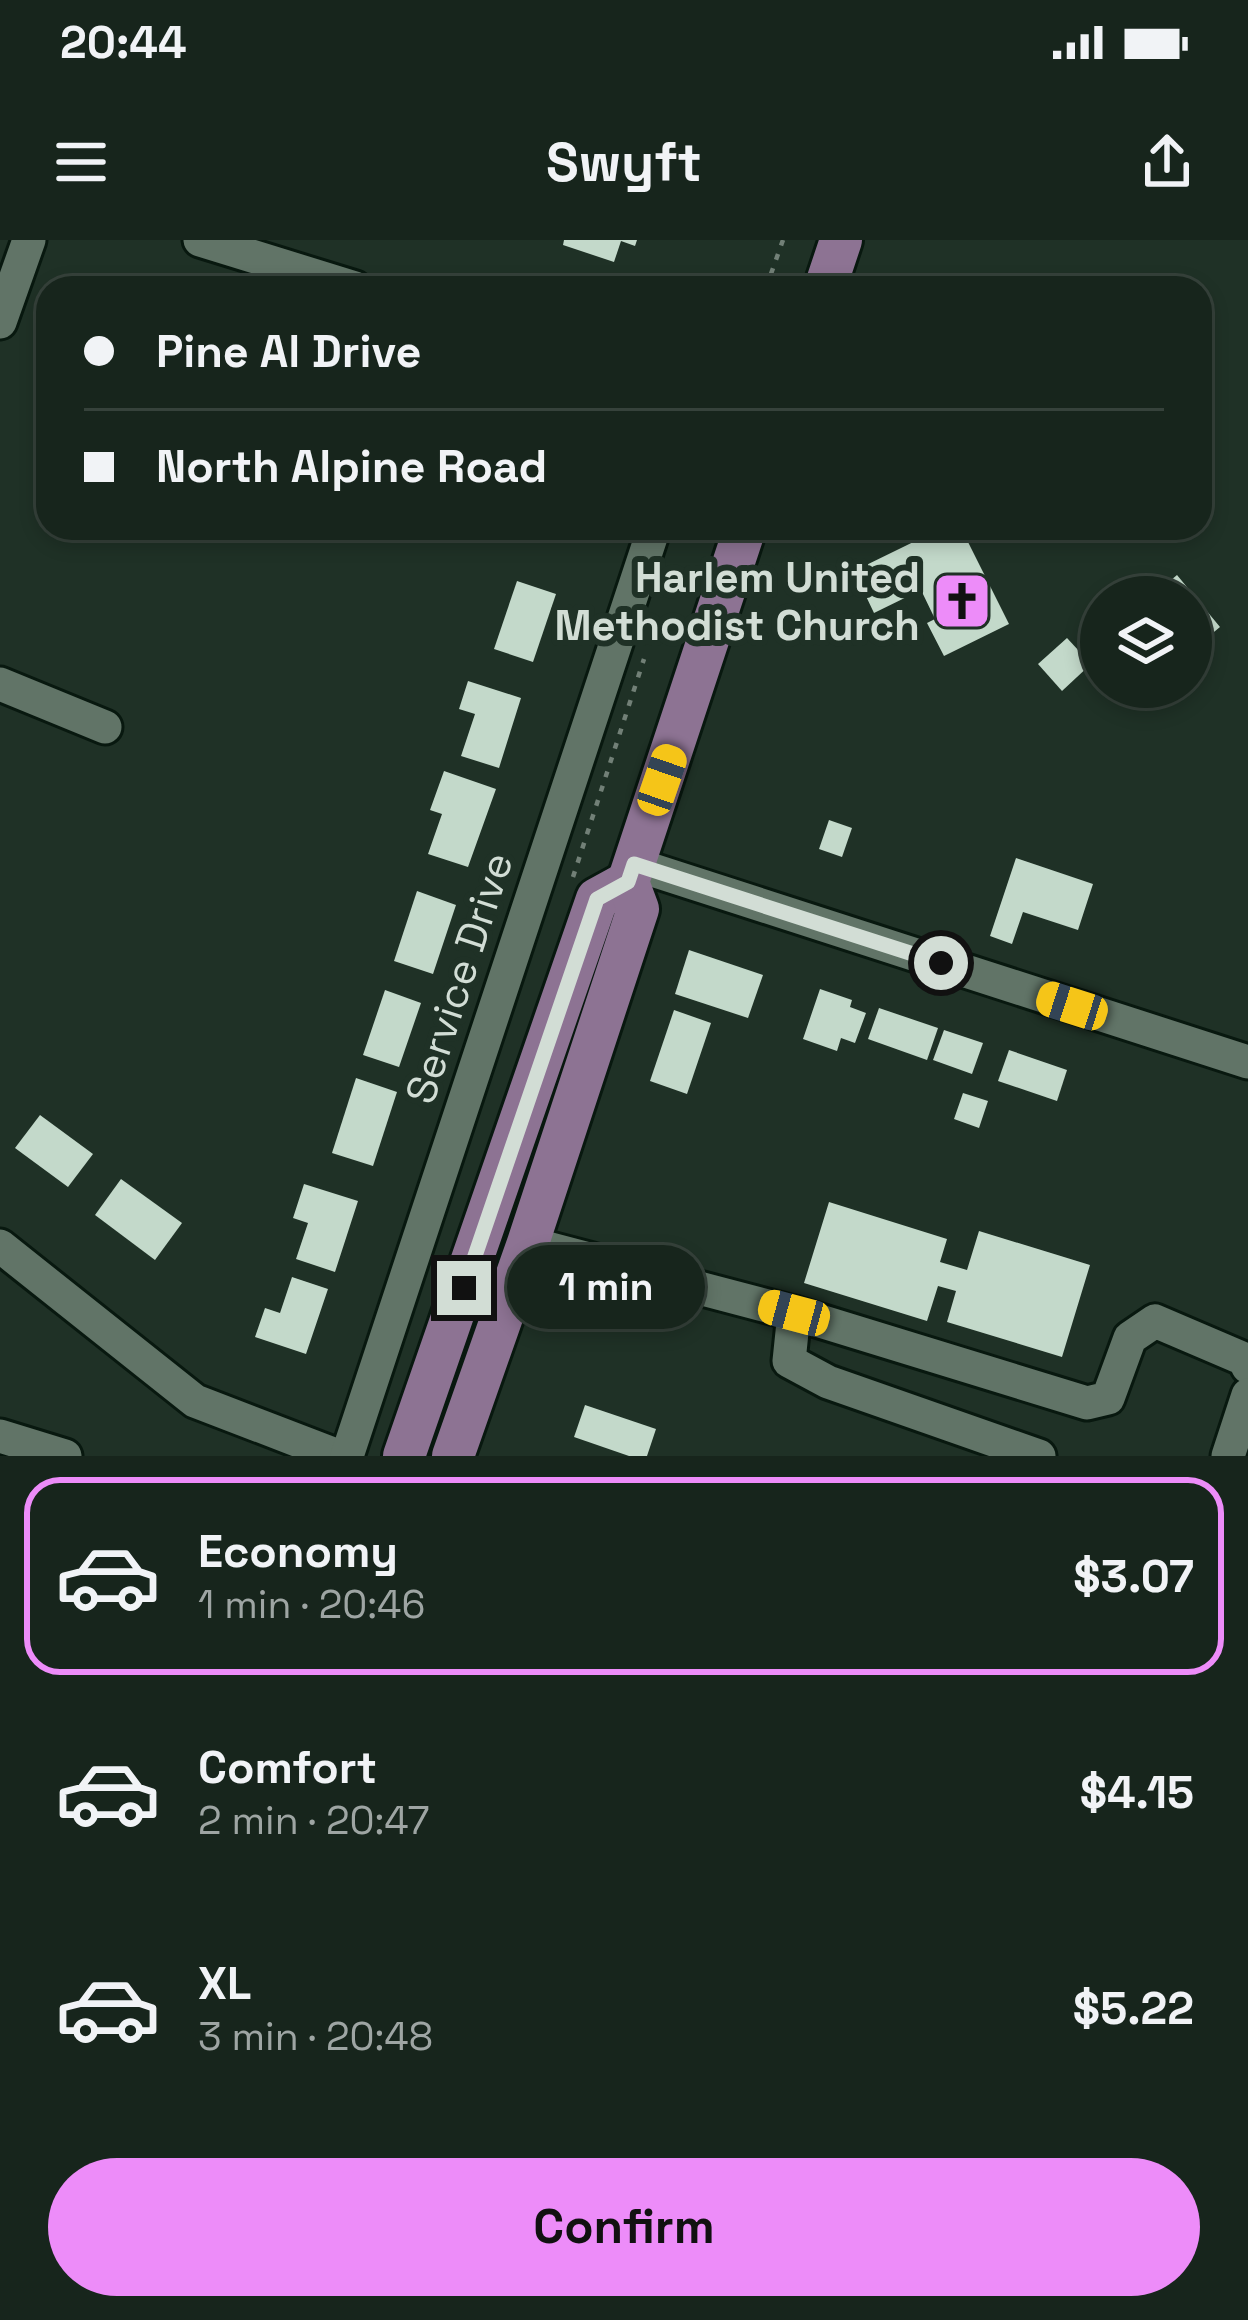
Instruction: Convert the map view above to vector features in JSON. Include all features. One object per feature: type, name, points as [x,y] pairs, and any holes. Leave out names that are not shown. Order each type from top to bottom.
[{"type":"main road","points":[[829,276],[841,240]]},
{"type":"main road","points":[[453,1456],[638,909],[631,873],[741,540]]},
{"type":"main road","points":[[404,1456],[597,899],[631,873]]},
{"type":"street","points":[[0,322],[29,240]]},
{"type":"street","points":[[200,240],[281,251],[331,276]]},
{"type":"street","name":"Service Drive","points":[[343,1456],[651,540]]},
{"type":"street","points":[[0,684],[105,727]]},
{"type":"street","points":[[631,873],[1248,1062]]},
{"type":"street","points":[[528,1243],[794,1313],[1087,1403],[1108,1397],[1130,1338],[1155,1321],[1244,1359],[1248,1367]]},
{"type":"street","points":[[0,1246],[195,1401],[343,1456]]},
{"type":"street","points":[[794,1313],[789,1361],[827,1382],[1039,1456]]},
{"type":"street","points":[[1228,1456],[1248,1396]]},
{"type":"street","points":[[0,1436],[65,1456]]},
{"type":"path","points":[[770,276],[783,240]]},
{"type":"building","points":[[564,240],[637,240],[635,246],[621,241],[614,262],[563,245]]},
{"type":"building","name":"Harlem United Methodist Church","points":[[917,540],[967,540],[1009,624],[944,656],[927,623],[935,619],[921,590],[874,613],[854,571]]},
{"type":"building","points":[[517,581],[556,594],[533,662],[494,649]]},
{"type":"building","points":[[1067,638],[1080,652],[1080,674],[1062,691],[1038,664]]},
{"type":"building","points":[[468,681],[521,698],[499,768],[461,756],[475,714],[459,709]]},
{"type":"building","points":[[444,771],[496,789],[468,867],[428,854],[442,814],[430,810]]},
{"type":"building","points":[[829,820],[852,828],[842,857],[819,849]]},
{"type":"building","points":[[1016,858],[1093,884],[1078,930],[1023,912],[1012,944],[990,936]]},
{"type":"building","points":[[417,891],[456,905],[433,974],[394,961]]},
{"type":"building","points":[[689,950],[763,975],[748,1018],[675,994]]},
{"type":"building","points":[[820,989],[852,1000],[850,1007],[866,1013],[855,1043],[841,1038],[837,1051],[803,1039]]},
{"type":"building","points":[[385,990],[421,1003],[399,1067],[363,1055]]},
{"type":"building","points":[[879,1008],[938,1028],[927,1060],[868,1039]]},
{"type":"building","points":[[674,1010],[711,1023],[687,1094],[650,1081]]},
{"type":"building","points":[[944,1030],[983,1043],[972,1074],[933,1060]]},
{"type":"building","points":[[1009,1050],[1067,1070],[1057,1101],[998,1081]]},
{"type":"building","points":[[356,1078],[397,1092],[373,1166],[332,1153]]},
{"type":"building","points":[[963,1093],[988,1101],[979,1128],[954,1119]]},
{"type":"building","points":[[40,1115],[93,1154],[68,1187],[15,1148]]},
{"type":"building","points":[[121,1179],[182,1223],[155,1260],[95,1215]]},
{"type":"building","points":[[304,1184],[358,1201],[335,1272],[296,1259],[308,1223],[293,1218]]},
{"type":"building","points":[[829,1202],[947,1239],[940,1262],[967,1270],[979,1231],[1090,1265],[1062,1357],[947,1322],[956,1291],[938,1286],[927,1321],[804,1283]]},
{"type":"building","points":[[292,1277],[328,1289],[306,1354],[255,1337],[265,1308],[280,1313]]},
{"type":"building","points":[[585,1405],[656,1429],[647,1456],[629,1456],[574,1437]]},
{"type":"place","name":"Harlem United Methodist Church","points":[[962,601]]},
{"type":"route","points":[[464,1288],[597,899],[628,882],[634,864],[941,963]]}]
